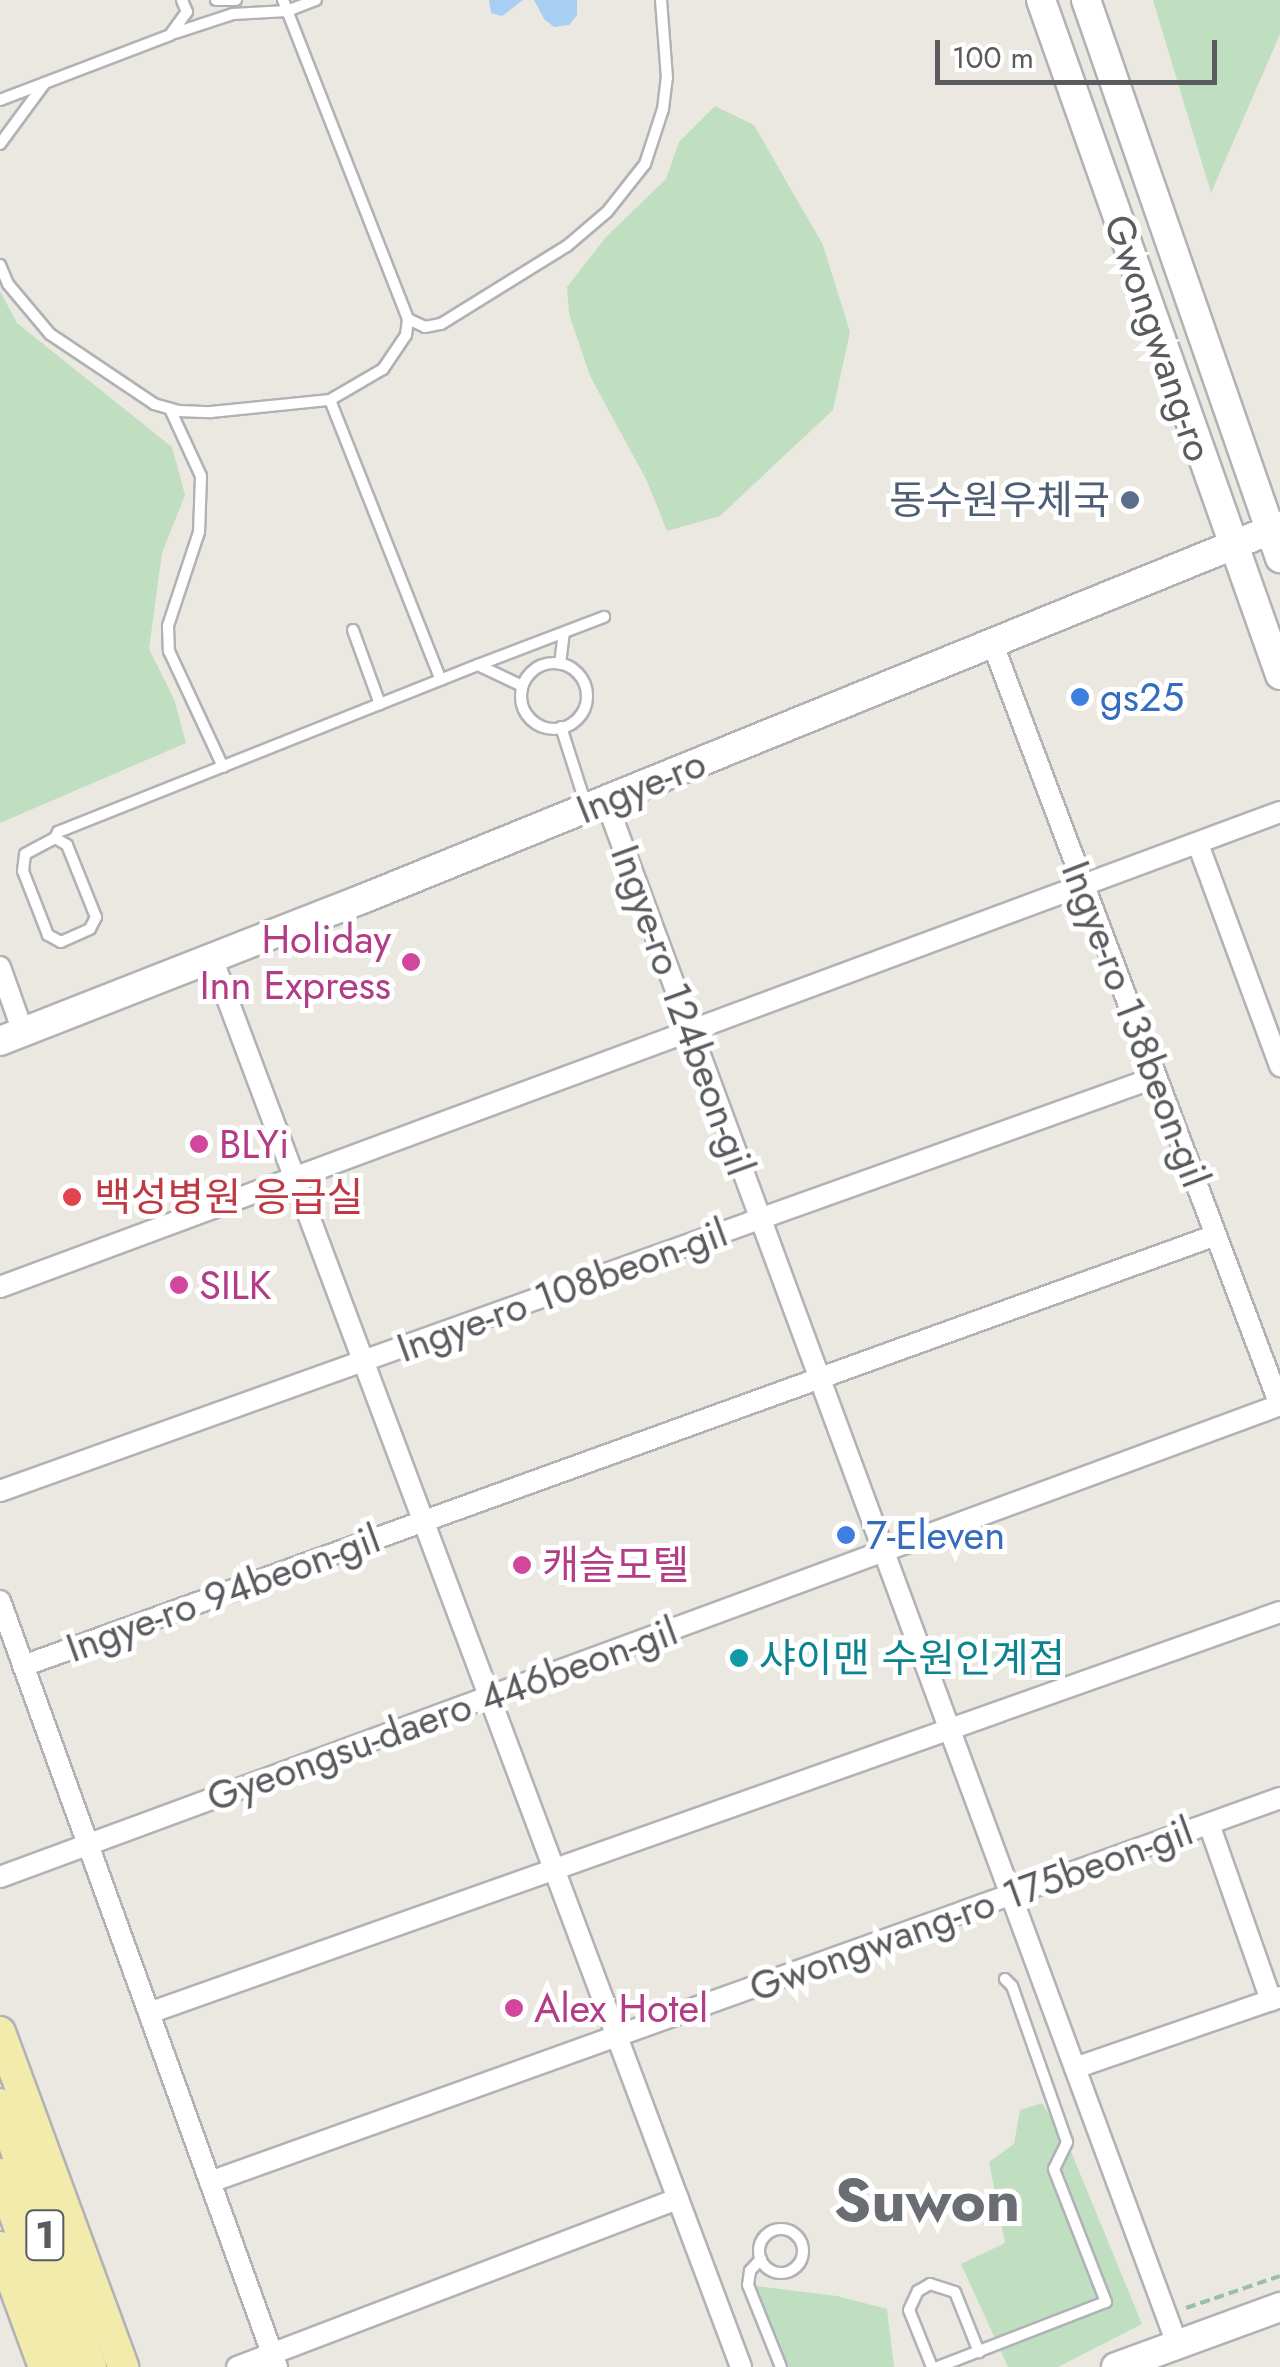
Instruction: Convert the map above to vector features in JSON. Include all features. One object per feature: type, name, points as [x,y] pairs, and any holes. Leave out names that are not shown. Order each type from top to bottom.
[{"type":"main road","points":[[0,2032],[123,2367]]},
{"type":"main road","name":"1","points":[[0,2104],[91,2367]]},
{"type":"main road","name":"1","points":[[0,2174],[69,2367]]},
{"type":"main road","points":[[0,2248],[44,2367]]},
{"type":"street","name":"Gwongwang-ro","points":[[1041,0],[1280,675]]},
{"type":"street","points":[[1086,0],[1275,528],[1280,558]]},
{"type":"street","name":"Ingye-ro","points":[[12,1037],[597,805],[1275,528]]},
{"type":"street","name":"Ingye-ro 138beon-gil","points":[[992,642],[1280,1405]]},
{"type":"street","name":"Ingye-ro 124beon-gil","points":[[597,805],[692,1031],[1178,2344]]},
{"type":"street","points":[[0,1287],[1280,812]]},
{"type":"street","points":[[1198,844],[1280,1066]]},
{"type":"street","name":"Ingye-ro 108beon-gil","points":[[212,958],[741,2367]]},
{"type":"street","points":[[0,966],[12,1037]]},
{"type":"street","name":"Ingye-ro 124beon-gil","points":[[760,1218],[1156,1076]]},
{"type":"street","name":"Ingye-ro 108beon-gil","points":[[363,1361],[760,1218]]},
{"type":"street","points":[[424,1521],[1216,1235]]},
{"type":"street","points":[[0,1491],[363,1361]]},
{"type":"street","name":"Gyeongsu-daero 446beon-gil","points":[[0,1877],[1280,1405]]},
{"type":"street","name":"Ingye-ro 94beon-gil","points":[[23,1666],[424,1521]]},
{"type":"street","name":"Ingye-ro 94beon-gil","points":[[0,1601],[274,2360]]},
{"type":"street","points":[[149,2013],[1280,1612]]},
{"type":"street","name":"Gwongwang-ro 175beon-gil","points":[[210,2182],[1280,1798]]},
{"type":"street","points":[[1075,2068],[1275,1999],[1208,1824]]},
{"type":"street","points":[[237,2367],[274,2360],[678,2198]]},
{"type":"street","points":[[1116,2367],[1280,2307]]},
{"type":"lane","points":[[170,35],[187,12],[182,0]]},
{"type":"lane","points":[[216,0],[236,0]]},
{"type":"lane","points":[[0,100],[233,14],[316,0]]},
{"type":"lane","points":[[408,320],[426,327],[441,324],[568,246],[607,212],[644,164],[663,109],[667,49],[660,0]]},
{"type":"lane","points":[[0,265],[8,284],[50,334],[154,404],[211,412],[330,400],[383,369],[406,335],[408,320],[285,6]]},
{"type":"lane","points":[[0,144],[46,82]]},
{"type":"lane","points":[[330,400],[441,680]]},
{"type":"lane","points":[[170,408],[200,476],[199,532],[168,626],[170,651],[223,766]]},
{"type":"lane","points":[[55,838],[66,845],[96,917],[90,930],[62,942],[48,935],[23,872],[25,854],[55,838],[58,832],[604,617]]},
{"type":"lane","points":[[353,630],[380,704]]},
{"type":"lane","points":[[560,664],[564,632]]},
{"type":"lane","points":[[560,664],[577,672],[587,692],[582,712],[561,727],[546,728],[528,716],[521,697],[522,686],[536,668],[560,664]]},
{"type":"lane","points":[[478,665],[522,686]]},
{"type":"lane","points":[[561,727],[597,805]]},
{"type":"lane","points":[[975,2367],[974,2353],[954,2292],[930,2284],[918,2291],[909,2310],[935,2367],[974,2353],[1106,2302],[1054,2169],[1067,2142],[1017,1998],[1005,1979]]},
{"type":"lane","points":[[761,2258],[774,2272],[789,2272],[803,2255],[801,2240],[791,2231],[770,2232],[761,2242],[761,2258],[750,2271],[748,2285],[781,2367]]},
{"type":"path","points":[[1180,2294],[1188,2311],[1280,2276]]},
{"type":"green space","points":[[1153,0],[1280,0],[1280,34],[1211,193]]},
{"type":"green space","points":[[715,106],[754,125],[823,245],[850,332],[833,410],[720,516],[667,531],[647,481],[590,376],[569,314],[567,287],[606,237],[666,179],[679,142]]},
{"type":"green space","points":[[0,291],[17,323],[172,447],[185,495],[162,553],[149,649],[174,699],[186,743],[0,823]]},
{"type":"green space","points":[[1042,2103],[1067,2142],[1142,2324],[1058,2367],[1008,2367],[961,2264],[1005,2243],[989,2162],[1014,2144],[1020,2110]]},
{"type":"green space","points":[[748,2285],[837,2296],[887,2309],[894,2367],[781,2367]]},
{"type":"water","points":[[489,0],[523,0],[502,16],[491,13]]},
{"type":"water","points":[[534,0],[577,0],[577,15],[569,25],[554,27],[544,19]]},
{"type":"place","name":"동수원우체국","points":[[1130,500]]},
{"type":"place","name":"gs25","points":[[1080,697]]},
{"type":"place","name":"Holiday Inn Express","points":[[411,962]]},
{"type":"place","name":"BLYi","points":[[199,1144]]},
{"type":"place","name":"백성병원 응급실","points":[[72,1197]]},
{"type":"place","name":"SILK","points":[[179,1285]]},
{"type":"place","name":"7-Eleven","points":[[846,1535]]},
{"type":"place","name":"캐슬모텔","points":[[522,1565]]},
{"type":"place","name":"샤이맨 수원인계점","points":[[739,1658]]},
{"type":"place","name":"Alex Hotel","points":[[514,2008]]},
{"type":"district","name":"Suwon","points":[[927,2200]]}]
